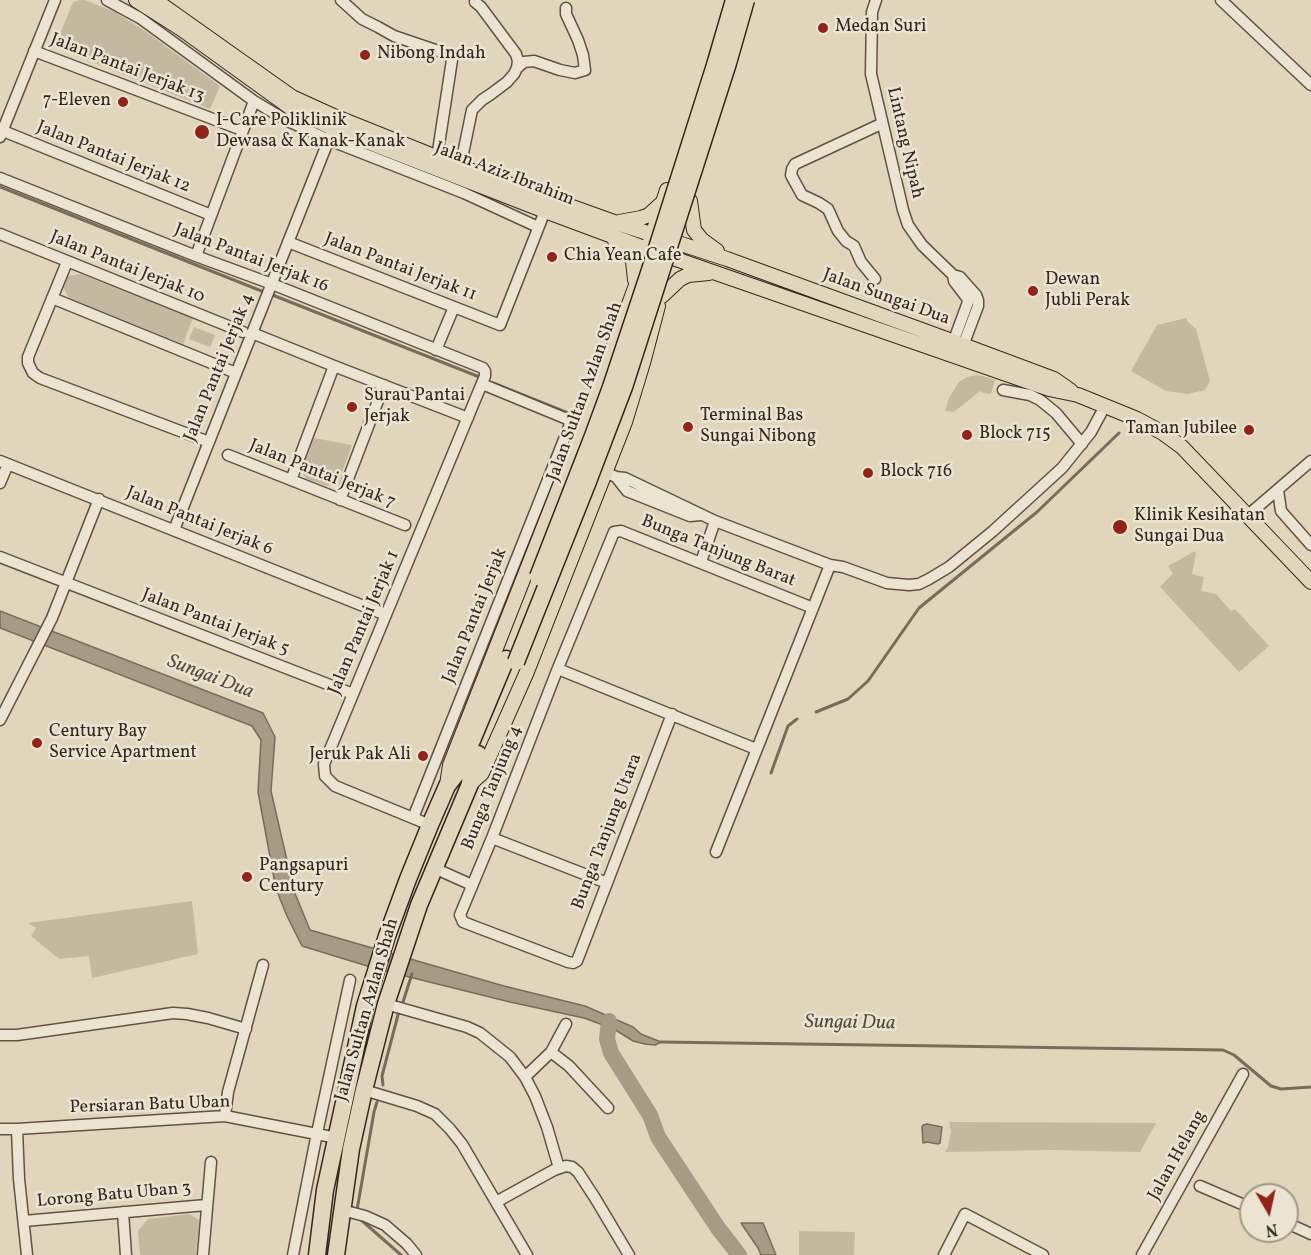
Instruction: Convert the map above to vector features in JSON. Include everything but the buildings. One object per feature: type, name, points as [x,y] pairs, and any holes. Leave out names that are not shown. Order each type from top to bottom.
[{"type":"highway","name":"Jalan Sultan Azlan Shah","points":[[336,1255],[354,1213],[351,1149],[364,1090],[397,1006],[394,980],[405,943],[470,784],[471,770],[611,387],[734,0]]},
{"type":"highway","name":"Jalan Sultan Azlan Shah","points":[[317,1255],[326,1190],[365,1006],[387,936],[447,786],[460,769],[511,660],[587,484],[624,387],[746,0]]},
{"type":"main road","name":"Jalan Aziz Ibrahim","points":[[136,0],[183,30],[291,108],[332,128],[437,163],[545,211],[673,258]]},
{"type":"main road","name":"Jalan Aziz Ibrahim","points":[[155,0],[332,128]]},
{"type":"main road","name":"Jalan Sultan Azlan Shah","points":[[447,786],[450,765],[635,288],[728,0]]},
{"type":"main road","name":"Jalan Sultan Azlan Shah","points":[[470,784],[482,773],[610,475],[638,383],[655,315],[731,72],[751,0]]},
{"type":"main road","name":"Jalan Aziz Ibrahim","points":[[460,172],[677,242]]},
{"type":"main road","points":[[690,201],[692,223],[697,235],[727,259]]},
{"type":"main road","points":[[617,223],[649,215],[663,202]]},
{"type":"main road","points":[[607,234],[627,251],[633,261],[635,288]]},
{"type":"main road","name":"Jalan Sungai Dua","points":[[677,242],[727,259],[956,349],[1049,389],[1078,395],[1137,419],[1163,433],[1182,447],[1311,582]]},
{"type":"main road","name":"Jalan Sungai Dua","points":[[673,258],[956,349]]},
{"type":"main road","points":[[662,296],[680,279],[714,272]]},
{"type":"main road","points":[[604,368],[617,362],[623,362],[633,369],[638,383]]},
{"type":"street","points":[[1,134],[55,0]]},
{"type":"street","points":[[107,0],[140,18],[254,101],[284,118],[332,128],[464,194],[538,227],[545,211]]},
{"type":"street","points":[[341,0],[362,19],[394,36],[451,57],[437,163]]},
{"type":"street","name":"Lintang Nipah","points":[[876,0],[872,12],[871,74],[881,124],[908,225],[929,252],[953,275],[954,281],[967,298],[968,302],[956,349]]},
{"type":"street","points":[[1221,0],[1311,86]]},
{"type":"street","points":[[475,2],[516,54],[518,68]]},
{"type":"street","points":[[460,172],[472,110],[507,82],[524,62],[534,61],[575,73],[585,70],[583,55],[566,14],[566,8]]},
{"type":"street","name":"Jalan Pantai Jerjak 13","points":[[34,51],[242,130]]},
{"type":"street","points":[[196,256],[254,101]]},
{"type":"street","points":[[875,279],[861,262],[854,246],[846,241],[838,231],[828,209],[802,195],[791,175],[795,164],[881,124]]},
{"type":"street","name":"Jalan Pantai Jerjak 4","points":[[174,530],[236,373],[247,332],[270,288],[332,128]]},
{"type":"street","name":"Jalan Pantai Jerjak 12","points":[[1,134],[211,215]]},
{"type":"street","name":"Jalan Pantai Jerjak 16","points":[[0,178],[270,288],[483,368],[485,370],[484,380]]},
{"type":"street","name":"Jalan Pantai Jerjak 11","points":[[288,242],[500,325],[538,227]]},
{"type":"street","name":"Jalan Pantai Jerjak 10","points":[[0,234],[468,418]]},
{"type":"street","points":[[67,262],[28,357],[33,373],[40,378],[209,442]]},
{"type":"street","points":[[52,298],[236,373]]},
{"type":"street","points":[[436,350],[454,307]]},
{"type":"street","points":[[291,480],[334,366]]},
{"type":"street","name":"Jalan Pantai Jerjak 1","points":[[430,825],[335,786],[325,776],[324,764],[484,380]]},
{"type":"street","name":"Jalan Pantai Jerjak","points":[[413,818],[570,422],[484,380]]},
{"type":"street","points":[[340,500],[384,385]]},
{"type":"street","points":[[1003,390],[1030,395],[1040,400],[1056,413],[1082,444]]},
{"type":"street","points":[[610,475],[625,478],[715,521],[831,565],[887,583],[919,584],[949,567],[993,531],[1062,468],[1095,427],[1105,406]]},
{"type":"street","name":"Jalan Pantai Jerjak 7","points":[[228,456],[405,525]]},
{"type":"street","points":[[1247,516],[1311,461]]},
{"type":"street","points":[[0,483],[4,462]]},
{"type":"street","name":"Jalan Pantai Jerjak 6","points":[[4,462],[386,615]]},
{"type":"street","points":[[1278,490],[1281,511],[1311,545]]},
{"type":"street","points":[[0,720],[52,618],[99,500]]},
{"type":"street","points":[[701,562],[715,521]]},
{"type":"street","name":"Bunga Tanjung Barat","points":[[558,669],[616,531],[701,562],[813,608]]},
{"type":"street","name":"Jalan Pantai Jerjak 5","points":[[0,557],[353,694]]},
{"type":"street","points":[[716,852],[831,565]]},
{"type":"street","points":[[558,669],[756,749]]},
{"type":"street","name":"Bunga Tanjung 4","points":[[460,919],[558,669]]},
{"type":"street","name":"Bunga Tanjung Utara","points":[[460,919],[568,962],[575,962],[672,714]]},
{"type":"street","points":[[492,838],[607,883]]},
{"type":"street","points":[[434,868],[472,885]]},
{"type":"street","points":[[225,1116],[228,1092],[263,965]]},
{"type":"street","points":[[293,1255],[350,980]]},
{"type":"street","points":[[397,1006],[480,1032],[510,1057],[525,1077],[535,1096],[559,1168]]},
{"type":"street","points":[[0,1035],[17,1035],[173,1013],[208,1018],[246,1029]]},
{"type":"street","points":[[525,1077],[551,1052],[566,1024]]},
{"type":"street","points":[[551,1052],[568,1066],[608,1108]]},
{"type":"street","name":"Jalan Helang","points":[[1142,1255],[1243,1074]]},
{"type":"street","points":[[364,1090],[417,1106],[435,1114],[450,1129],[462,1144],[528,1255]]},
{"type":"street","name":"Persiaran Batu Uban","points":[[0,1129],[17,1130],[225,1116],[337,1138]]},
{"type":"street","points":[[17,1130],[19,1179],[27,1255]]},
{"type":"street","points":[[203,1255],[211,1162]]},
{"type":"street","points":[[496,1202],[559,1168],[572,1167],[596,1198],[629,1255]]},
{"type":"street","points":[[1200,1186],[1239,1203]]},
{"type":"street","name":"Lorong Batu Uban 3","points":[[24,1221],[206,1204]]},
{"type":"street","points":[[123,1212],[126,1255]]},
{"type":"street","points":[[354,1213],[385,1225],[408,1244],[416,1255]]},
{"type":"street","points":[[944,1255],[965,1214],[1035,1253]]},
{"type":"shaded area","points":[[81,0],[115,12],[220,86],[210,109],[62,50],[58,39],[73,2]]},
{"type":"shaded area","points":[[80,274],[193,318],[183,344],[69,298],[63,287],[68,276]]},
{"type":"shaded area","points":[[1187,318],[1187,321],[1196,329],[1210,381],[1205,390],[1187,394],[1166,391],[1131,371],[1157,325]]},
{"type":"shaded area","points":[[194,327],[215,335],[210,347],[189,339]]},
{"type":"shaded area","points":[[976,375],[995,380],[991,394],[980,391],[954,412],[945,411],[949,398],[959,382]]},
{"type":"shaded area","points":[[314,438],[352,445],[339,480],[333,485],[327,486],[307,479],[302,473]]},
{"type":"shaded area","points":[[1195,551],[1192,574],[1204,577],[1201,591],[1216,594],[1231,611],[1235,609],[1269,646],[1239,672],[1160,587],[1173,573],[1168,566]]},
{"type":"shaded area","points":[[0,611],[263,713],[275,737],[271,791],[294,891],[310,930],[504,986],[585,1006],[661,1042],[655,1045],[633,1041],[614,1029],[584,1018],[377,969],[302,946],[276,889],[258,792],[261,740],[252,726],[0,628]]},
{"type":"shaded area","points":[[192,901],[198,954],[92,978],[89,956],[59,959],[31,936],[36,928],[28,923]]},
{"type":"shaded area","points":[[949,1122],[1156,1123],[1140,1152],[1051,1150],[945,1152],[951,1131]]},
{"type":"shaded area","points":[[927,1124],[942,1127],[940,1143],[923,1143],[922,1127]]},
{"type":"shaded area","points":[[190,1214],[199,1220],[196,1255],[140,1255],[138,1231],[148,1219]]},
{"type":"shaded area","points":[[741,1223],[763,1223],[776,1255],[761,1255]]},
{"type":"shaded area","points":[[799,1231],[855,1232],[854,1255],[799,1255]]},
{"type":"waterway","points":[[0,187],[264,292]]},
{"type":"waterway","points":[[270,294],[482,378]]},
{"type":"waterway","points":[[493,383],[578,417]]},
{"type":"waterway","points":[[816,712],[848,699],[868,681],[919,608],[1037,512],[1119,433]]},
{"type":"waterway","points":[[771,773],[788,726],[797,719]]},
{"type":"waterway","points":[[402,1005],[412,974]]},
{"type":"waterway","points":[[383,1085],[382,1076],[399,1011]]},
{"type":"waterway","points":[[609,1021],[607,1039],[611,1053],[650,1115],[658,1137],[718,1228],[739,1255]]},
{"type":"waterway","name":"Sungai Dua","points":[[661,1042],[1223,1050],[1234,1055],[1271,1086],[1281,1089],[1311,1087]]},
{"type":"waterway","points":[[357,1210],[377,1102]]},
{"type":"waterway","points":[[360,1219],[401,1255]]},
{"type":"place","name":"Medan Suri","points":[[823,28]]},
{"type":"place","name":"Nibong Indah","points":[[365,55]]},
{"type":"place","name":"7-Eleven","points":[[123,102]]},
{"type":"place","name":"I-Care Poliklinik Dewasa & Kanak-Kanak","points":[[202,132]]},
{"type":"place","name":"Chia Yean Cafe","points":[[552,257]]},
{"type":"place","name":"Dewan Jubli Perak","points":[[1033,291]]},
{"type":"place","name":"Surau Pantai Jerjak","points":[[352,407]]},
{"type":"place","name":"Terminal Bas Sungai Nibong","points":[[688,427]]},
{"type":"place","name":"Taman Jubilee","points":[[1249,430]]},
{"type":"place","name":"Block 715","points":[[967,435]]},
{"type":"place","name":"Block 716","points":[[868,473]]},
{"type":"place","name":"Klinik Kesihatan Sungai Dua","points":[[1120,527]]},
{"type":"place","name":"Century Bay Service Apartment","points":[[37,743]]},
{"type":"place","name":"Jeruk Pak Ali","points":[[423,756]]},
{"type":"place","name":"Pangsapuri Century","points":[[247,877]]}]
